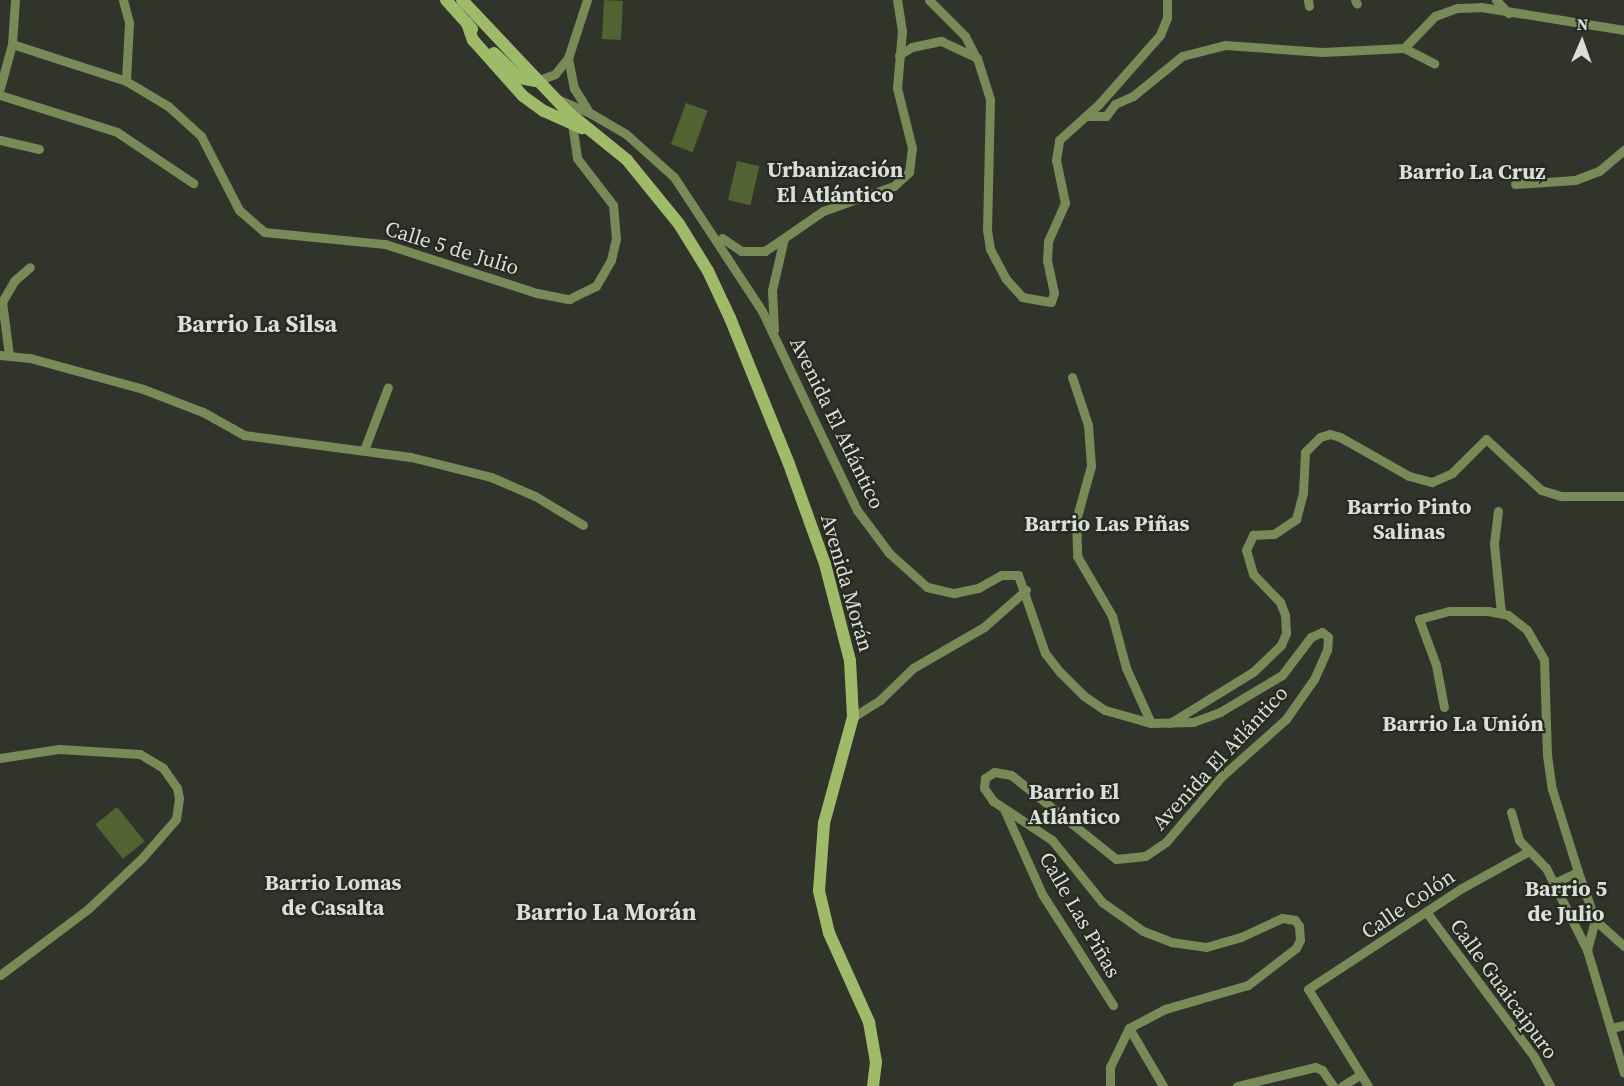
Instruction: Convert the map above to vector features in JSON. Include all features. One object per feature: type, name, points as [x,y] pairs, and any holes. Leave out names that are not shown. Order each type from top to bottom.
[{"type":"main road","points":[[454,1],[467,23],[510,70],[529,81],[536,81]]},
{"type":"main road","points":[[454,1],[536,81]]},
{"type":"main road","name":"Avenida Morán","points":[[467,23],[473,40],[508,82],[544,111],[598,134]]},
{"type":"main road","name":"Avenida Morán","points":[[536,81],[639,173],[679,224],[708,271],[730,318],[825,564],[848,644],[853,717],[824,823],[819,891],[829,933],[869,1022],[876,1062],[873,1086]]},
{"type":"main road","points":[[508,82],[524,91],[555,98]]},
{"type":"street","points":[[0,88],[12,44],[15,0]]},
{"type":"street","points":[[123,0],[129,23],[126,81]]},
{"type":"street","points":[[536,81],[555,74],[568,58],[587,0]]},
{"type":"street","points":[[704,219],[728,244],[750,253],[770,248],[823,211],[894,186],[909,172],[912,148],[897,88],[902,31],[897,0]]},
{"type":"street","points":[[928,0],[965,36],[990,99],[987,231],[990,249],[1006,279],[1029,301],[1051,302],[1053,298],[1047,252],[1065,203],[1056,150],[1063,133],[1086,116],[1160,35],[1167,18],[1167,0]]},
{"type":"street","points":[[1496,0],[1508,13]]},
{"type":"street","points":[[1404,48],[1424,25],[1446,10],[1481,7],[1624,30]]},
{"type":"street","points":[[900,55],[930,41],[951,44],[974,54]]},
{"type":"street","name":"Calle 5 de Julio","points":[[12,44],[126,81],[168,105],[201,136],[239,210],[264,232],[385,244],[537,293],[569,298],[586,294],[596,285],[611,260],[616,239],[613,205],[577,158],[572,124]]},
{"type":"street","points":[[1086,116],[1106,116],[1115,104],[1133,96],[1182,56],[1213,47],[1239,44],[1322,52],[1404,48],[1434,63]]},
{"type":"street","points":[[568,58],[573,88],[590,113]]},
{"type":"street","points":[[0,95],[117,132],[193,183]]},
{"type":"street","name":"Avenida El Atlántico","points":[[555,98],[590,113],[626,134],[660,163],[704,219],[775,336],[850,496],[889,553],[927,587],[944,593],[968,591],[1009,574],[1018,575],[1026,590],[1045,653],[1070,684],[1105,710],[1151,723],[1193,722],[1241,701],[1282,675],[1311,637],[1322,632],[1328,637],[1327,650],[1314,679],[1286,719],[1221,777],[1157,850],[1135,859],[1116,860],[1011,775],[989,774],[984,788],[1004,809],[1052,840],[1115,914],[1158,939],[1206,946],[1241,937],[1282,918],[1297,922],[1299,944],[1271,971],[1248,985],[1158,1012],[1129,1029]]},
{"type":"street","points":[[0,140],[39,149]]},
{"type":"street","points":[[1515,184],[1575,180],[1599,171],[1624,150]]},
{"type":"street","points":[[775,336],[772,290],[785,236]]},
{"type":"street","points":[[30,267],[14,281],[2,302],[5,355],[143,389],[203,412],[244,435],[364,450],[491,477],[536,496],[583,525]]},
{"type":"street","points":[[1072,377],[1088,425],[1091,466],[1076,520],[1077,556],[1112,616],[1126,668],[1151,723]]},
{"type":"street","points":[[364,450],[388,387]]},
{"type":"street","points":[[1168,724],[1253,672],[1281,645],[1286,633],[1285,615],[1280,602],[1253,574],[1246,550],[1253,535],[1274,534],[1296,519],[1303,493],[1305,452],[1320,437],[1330,434],[1340,437],[1408,476],[1432,482],[1452,473],[1486,439],[1541,490],[1561,496],[1624,496]]},
{"type":"street","points":[[1498,511],[1494,544],[1501,613]]},
{"type":"street","points":[[853,717],[880,700],[913,668],[984,627],[1026,590]]},
{"type":"street","points":[[1444,707],[1436,665],[1418,623],[1423,616],[1461,610],[1501,613],[1519,623],[1541,648],[1546,671],[1546,755],[1551,780],[1578,872],[1595,920],[1624,946]]},
{"type":"street","points":[[0,758],[59,749],[124,752],[152,760],[177,788],[176,819],[167,832],[88,909],[0,975]]},
{"type":"street","name":"Calle Las Piñas","points":[[1004,809],[1042,894],[1113,1005]]},
{"type":"street","points":[[1510,812],[1516,833],[1554,883],[1587,950],[1624,1073]]},
{"type":"street","name":"Calle Colón","points":[[1361,1074],[1308,989],[1528,851]]},
{"type":"street","points":[[1554,883],[1578,872]]},
{"type":"street","name":"Calle Guaicaipuro","points":[[1427,913],[1533,1055],[1550,1086]]},
{"type":"street","points":[[1587,950],[1595,920]]},
{"type":"street","points":[[1611,1028],[1624,1025]]},
{"type":"street","points":[[1110,1086],[1110,1067],[1129,1029]]},
{"type":"street","points":[[1129,1029],[1163,1086]]},
{"type":"street","points":[[1237,1086],[1315,1067],[1322,1070],[1333,1086]]},
{"type":"street","points":[[1342,1086],[1361,1074],[1368,1086]]},
{"type":"green space","points":[[604,0],[623,1],[621,40],[602,39]]},
{"type":"green space","points":[[686,103],[708,111],[693,152],[671,144]]},
{"type":"green space","points":[[737,161],[759,166],[750,205],[728,200]]},
{"type":"green space","points":[[117,807],[145,841],[123,859],[95,825]]},
{"type":"district","name":"Barrio La Cruz","points":[[1472,172]]},
{"type":"district","name":"Urbanización El Atlántico","points":[[835,182]]},
{"type":"district","name":"Barrio La Silsa","points":[[257,324]]},
{"type":"district","name":"Barrio Pinto Salinas","points":[[1409,518]]},
{"type":"district","name":"Barrio Las Piñas","points":[[1107,524]]},
{"type":"district","name":"Barrio La Unión","points":[[1463,724]]},
{"type":"district","name":"Barrio El Atlántico","points":[[1074,804]]},
{"type":"district","name":"Barrio Lomas de Casalta","points":[[333,894]]},
{"type":"district","name":"Barrio 5 de Julio","points":[[1566,900]]},
{"type":"district","name":"Barrio La Morán","points":[[606,912]]}]
